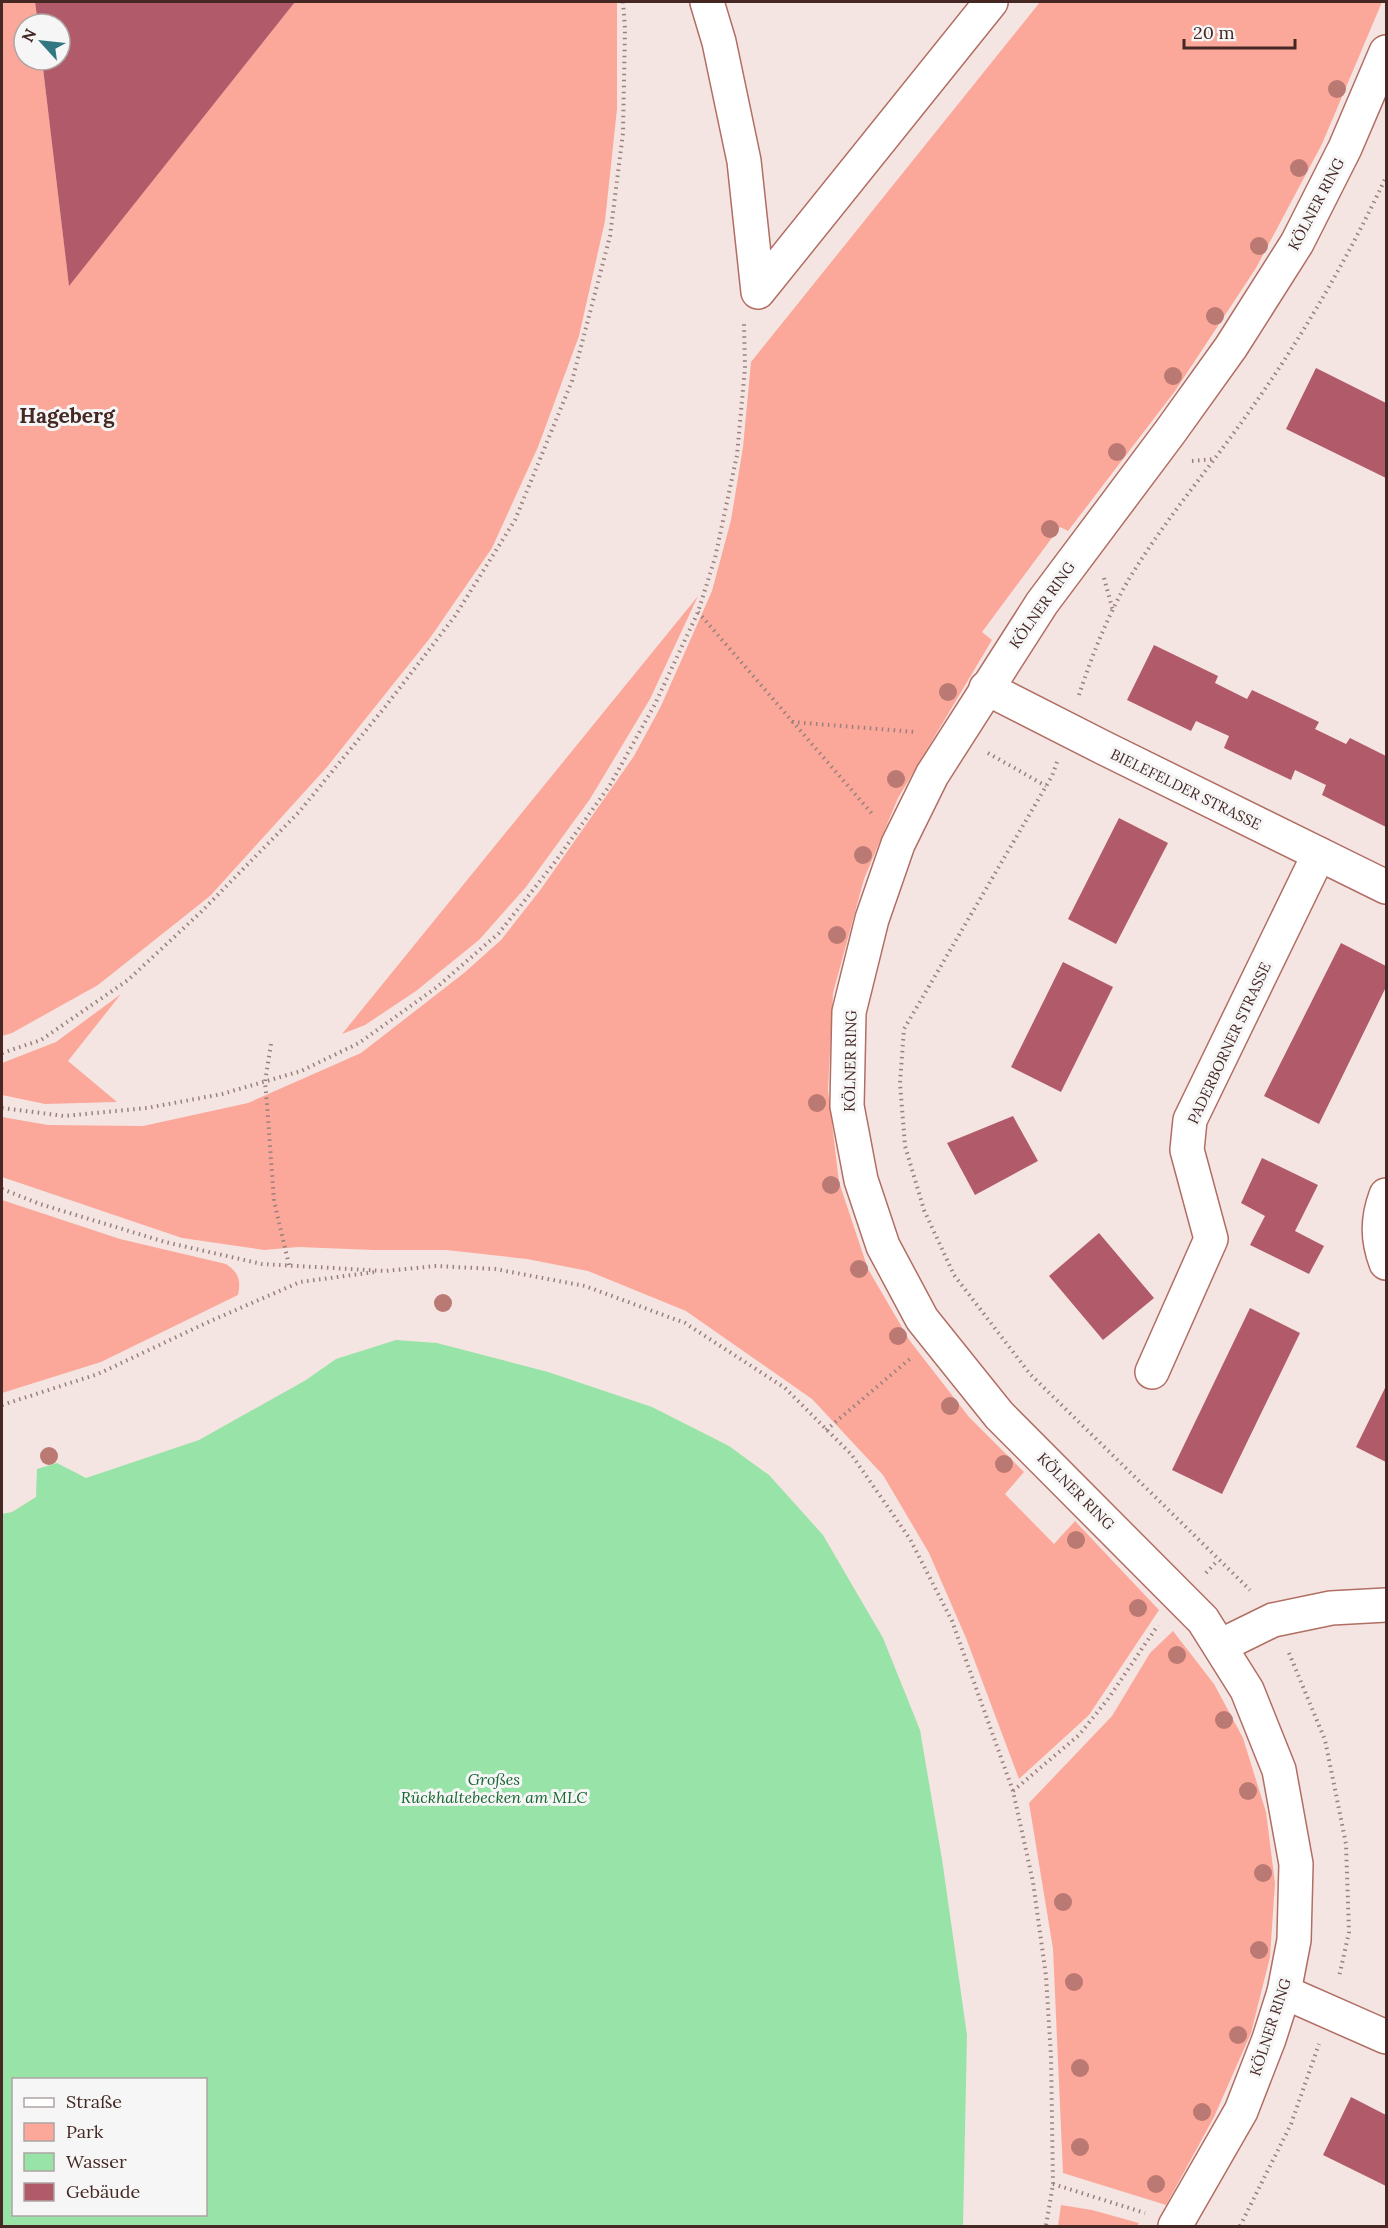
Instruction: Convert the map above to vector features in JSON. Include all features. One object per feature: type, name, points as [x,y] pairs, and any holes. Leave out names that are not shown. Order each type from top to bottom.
[{"type":"street","points":[[706,2],[719,42],[744,160],[758,292],[991,2]]},
{"type":"street","name":"KÖLNER RING","points":[[1177,2226],[1241,2112],[1284,1992],[1294,1940],[1296,1864],[1279,1770],[1247,1690],[1203,1620],[999,1415],[922,1319],[883,1246],[861,1180],[847,1106],[849,1011],[872,919],[898,844],[932,775],[1042,603],[1231,347],[1297,243],[1345,148],[1386,52]]},
{"type":"street","name":"BIELEFELDER STRASSE","points":[[986,688],[1386,887]]},
{"type":"street","name":"PADERBORNER STRASSE","points":[[1152,1372],[1211,1239],[1187,1150],[1190,1120],[1319,854]]},
{"type":"street","points":[[1386,1195],[1381,1209],[1378,1231],[1380,1248],[1386,1263]]},
{"type":"street","points":[[1220,1646],[1273,1620],[1331,1608],[1386,1605]]},
{"type":"street","points":[[1284,1992],[1386,2037]]},
{"type":"path","points":[[2,1053],[41,1040],[128,980],[201,912],[299,812],[385,707],[455,616],[515,520],[572,381],[610,236],[623,133],[625,28],[623,2]]},
{"type":"path","points":[[1013,1791],[1079,1735],[1108,1699],[1158,1625],[1218,1560],[1030,1374],[954,1275],[924,1210],[905,1146],[900,1083],[903,1029],[1052,776],[1091,657],[1129,579],[1164,526],[1248,414],[1297,340],[1355,243],[1386,177]]},
{"type":"path","points":[[2,1108],[64,1116],[147,1108],[222,1094],[301,1071],[359,1043],[437,987],[500,933],[555,862],[610,784],[655,704],[698,612],[715,558],[737,455],[745,368]]},
{"type":"path","points":[[698,612],[898,844]]},
{"type":"path","points":[[791,722],[956,735],[1046,786]]},
{"type":"path","points":[[271,1044],[265,1082],[274,1202],[289,1265]]},
{"type":"path","points":[[2,1189],[40,1204],[165,1242],[262,1264],[385,1271]]},
{"type":"path","points":[[2,1405],[98,1374],[300,1282],[436,1266],[495,1269],[585,1286],[684,1323],[785,1388],[851,1454],[910,1539],[952,1621],[1013,1791],[1033,1882],[1046,1976],[1051,2056],[1053,2184],[1046,2226]]},
{"type":"path","points":[[826,1430],[919,1352],[933,1332]]},
{"type":"path","points":[[1053,2184],[1177,2226]]},
{"type":"green space","points":[[2,2],[35,2],[36,12],[12,12],[12,72],[43,72],[69,285],[295,2],[617,2],[617,109],[605,221],[579,336],[538,447],[492,548],[430,638],[327,767],[210,896],[98,985],[12,1033],[2,1036]]},
{"type":"green space","points":[[1040,2],[1382,2],[1322,144],[1256,268],[1175,391],[1068,531],[1060,527],[982,632],[992,640],[898,798],[864,879],[833,993],[828,1090],[839,1182],[868,1269],[910,1341],[969,1417],[1024,1472],[1005,1494],[1054,1544],[1075,1521],[1159,1610],[1089,1715],[1019,1779],[966,1638],[929,1553],[883,1475],[812,1399],[686,1311],[588,1271],[527,1259],[446,1250],[298,1247],[264,1250],[182,1238],[2,1177],[2,1117],[48,1125],[143,1126],[248,1103],[361,1053],[464,973],[501,940],[541,889],[634,756],[661,706],[712,591],[731,520],[743,447],[751,362]]},
{"type":"green space","points":[[698,596],[650,699],[590,799],[526,887],[479,940],[416,991],[365,1025],[342,1034]]},
{"type":"green space","points":[[121,994],[68,1061],[117,1102],[45,1104],[2,1095],[2,1063],[56,1042]]},
{"type":"green space","points":[[2,1200],[120,1239],[226,1264],[238,1277],[238,1295],[101,1362],[2,1393]]},
{"type":"green space","points":[[1173,1631],[1214,1684],[1243,1738],[1266,1812],[1275,1883],[1270,1957],[1251,2033],[1214,2117],[1166,2205],[1063,2173],[1053,1949],[1029,1803],[1112,1716],[1150,1653]]},
{"type":"green space","points":[[1061,2205],[1092,2210],[1139,2223],[1137,2226],[1058,2226]]},
{"type":"water","name":"Großes Rückhaltebecken am MLC","points":[[396,1340],[437,1343],[548,1372],[652,1407],[729,1446],[769,1475],[823,1535],[883,1638],[920,1730],[942,1859],[967,2035],[963,2226],[2,2226],[2,1514],[12,1512],[36,1497],[37,1469],[57,1463],[86,1478],[199,1440],[306,1380],[336,1359]]},
{"type":"building","points":[[35,2],[295,2],[69,286],[43,72],[72,72],[72,12],[36,12]]},
{"type":"building","points":[[1316,368],[1386,403],[1386,478],[1286,429]]},
{"type":"building","points":[[1154,645],[1218,676],[1215,683],[1247,699],[1252,690],[1319,722],[1315,729],[1346,744],[1350,738],[1386,756],[1386,827],[1322,795],[1326,785],[1295,770],[1291,780],[1224,748],[1229,736],[1196,721],[1191,731],[1127,700]]},
{"type":"building","points":[[1119,818],[1168,843],[1116,944],[1068,919]]},
{"type":"building","points":[[1341,943],[1386,966],[1386,987],[1319,1124],[1264,1096]]},
{"type":"building","points":[[1063,962],[1113,987],[1061,1092],[1011,1067]]},
{"type":"building","points":[[1013,1116],[1038,1161],[975,1195],[947,1143]]},
{"type":"building","points":[[1262,1158],[1318,1185],[1295,1231],[1324,1246],[1309,1274],[1250,1245],[1265,1216],[1241,1203]]},
{"type":"building","points":[[1099,1233],[1154,1298],[1103,1340],[1049,1276]]},
{"type":"building","points":[[1250,1308],[1300,1333],[1222,1494],[1172,1470]]},
{"type":"building","points":[[1386,1386],[1386,1462],[1356,1447]]},
{"type":"building","points":[[1351,2097],[1386,2115],[1386,2186],[1323,2155]]},
{"type":"district","name":"Hageberg","points":[[67,415]]}]
